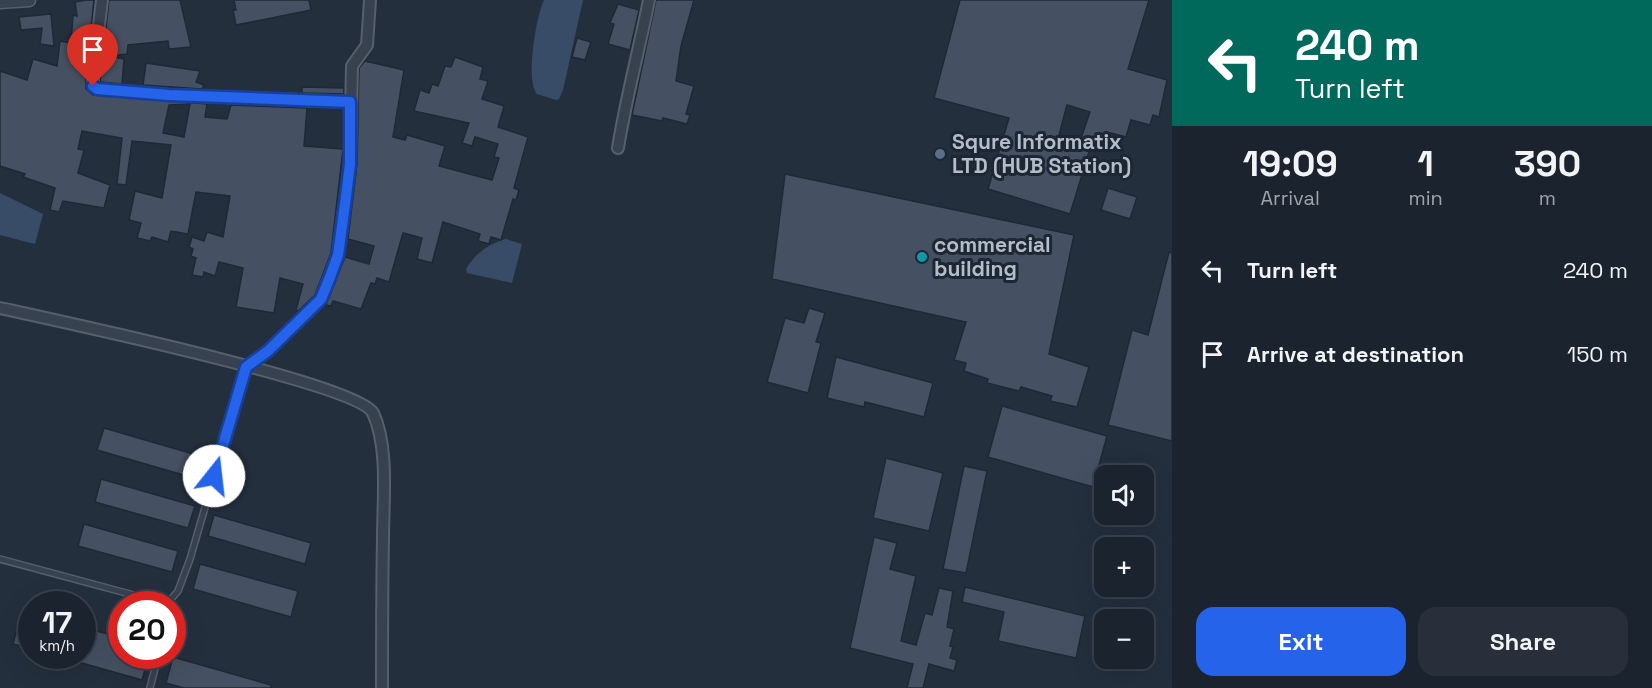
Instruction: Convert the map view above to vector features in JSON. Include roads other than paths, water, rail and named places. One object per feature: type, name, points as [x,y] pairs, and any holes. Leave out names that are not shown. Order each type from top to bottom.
[{"type":"street","points":[[0,2],[29,0]]},
{"type":"street","points":[[102,0],[93,76],[93,86],[97,89],[169,95],[350,102]]},
{"type":"street","points":[[246,367],[268,351],[321,299],[338,255],[350,164],[352,66],[367,45],[370,0]]},
{"type":"street","points":[[618,148],[621,119],[637,61],[649,0]]},
{"type":"street","points":[[0,308],[192,352],[336,392],[362,402],[372,410],[379,429],[383,472],[382,688]]},
{"type":"lane","points":[[178,591],[190,558],[246,367]]},
{"type":"lane","points":[[0,559],[119,591]]},
{"type":"lane","points":[[150,688],[155,669]]},
{"type":"water","points":[[544,0],[583,0],[563,90],[559,99],[556,100],[537,94],[532,76],[535,34]]},
{"type":"water","points":[[0,193],[43,214],[35,244],[0,235]]},
{"type":"water","points":[[506,239],[522,244],[512,283],[467,273],[466,269],[478,254]]},
{"type":"place","name":"Squre Informatix LTD (HUB Station)","points":[[940,154]]},
{"type":"place","name":"commercial building","points":[[922,257]]}]
